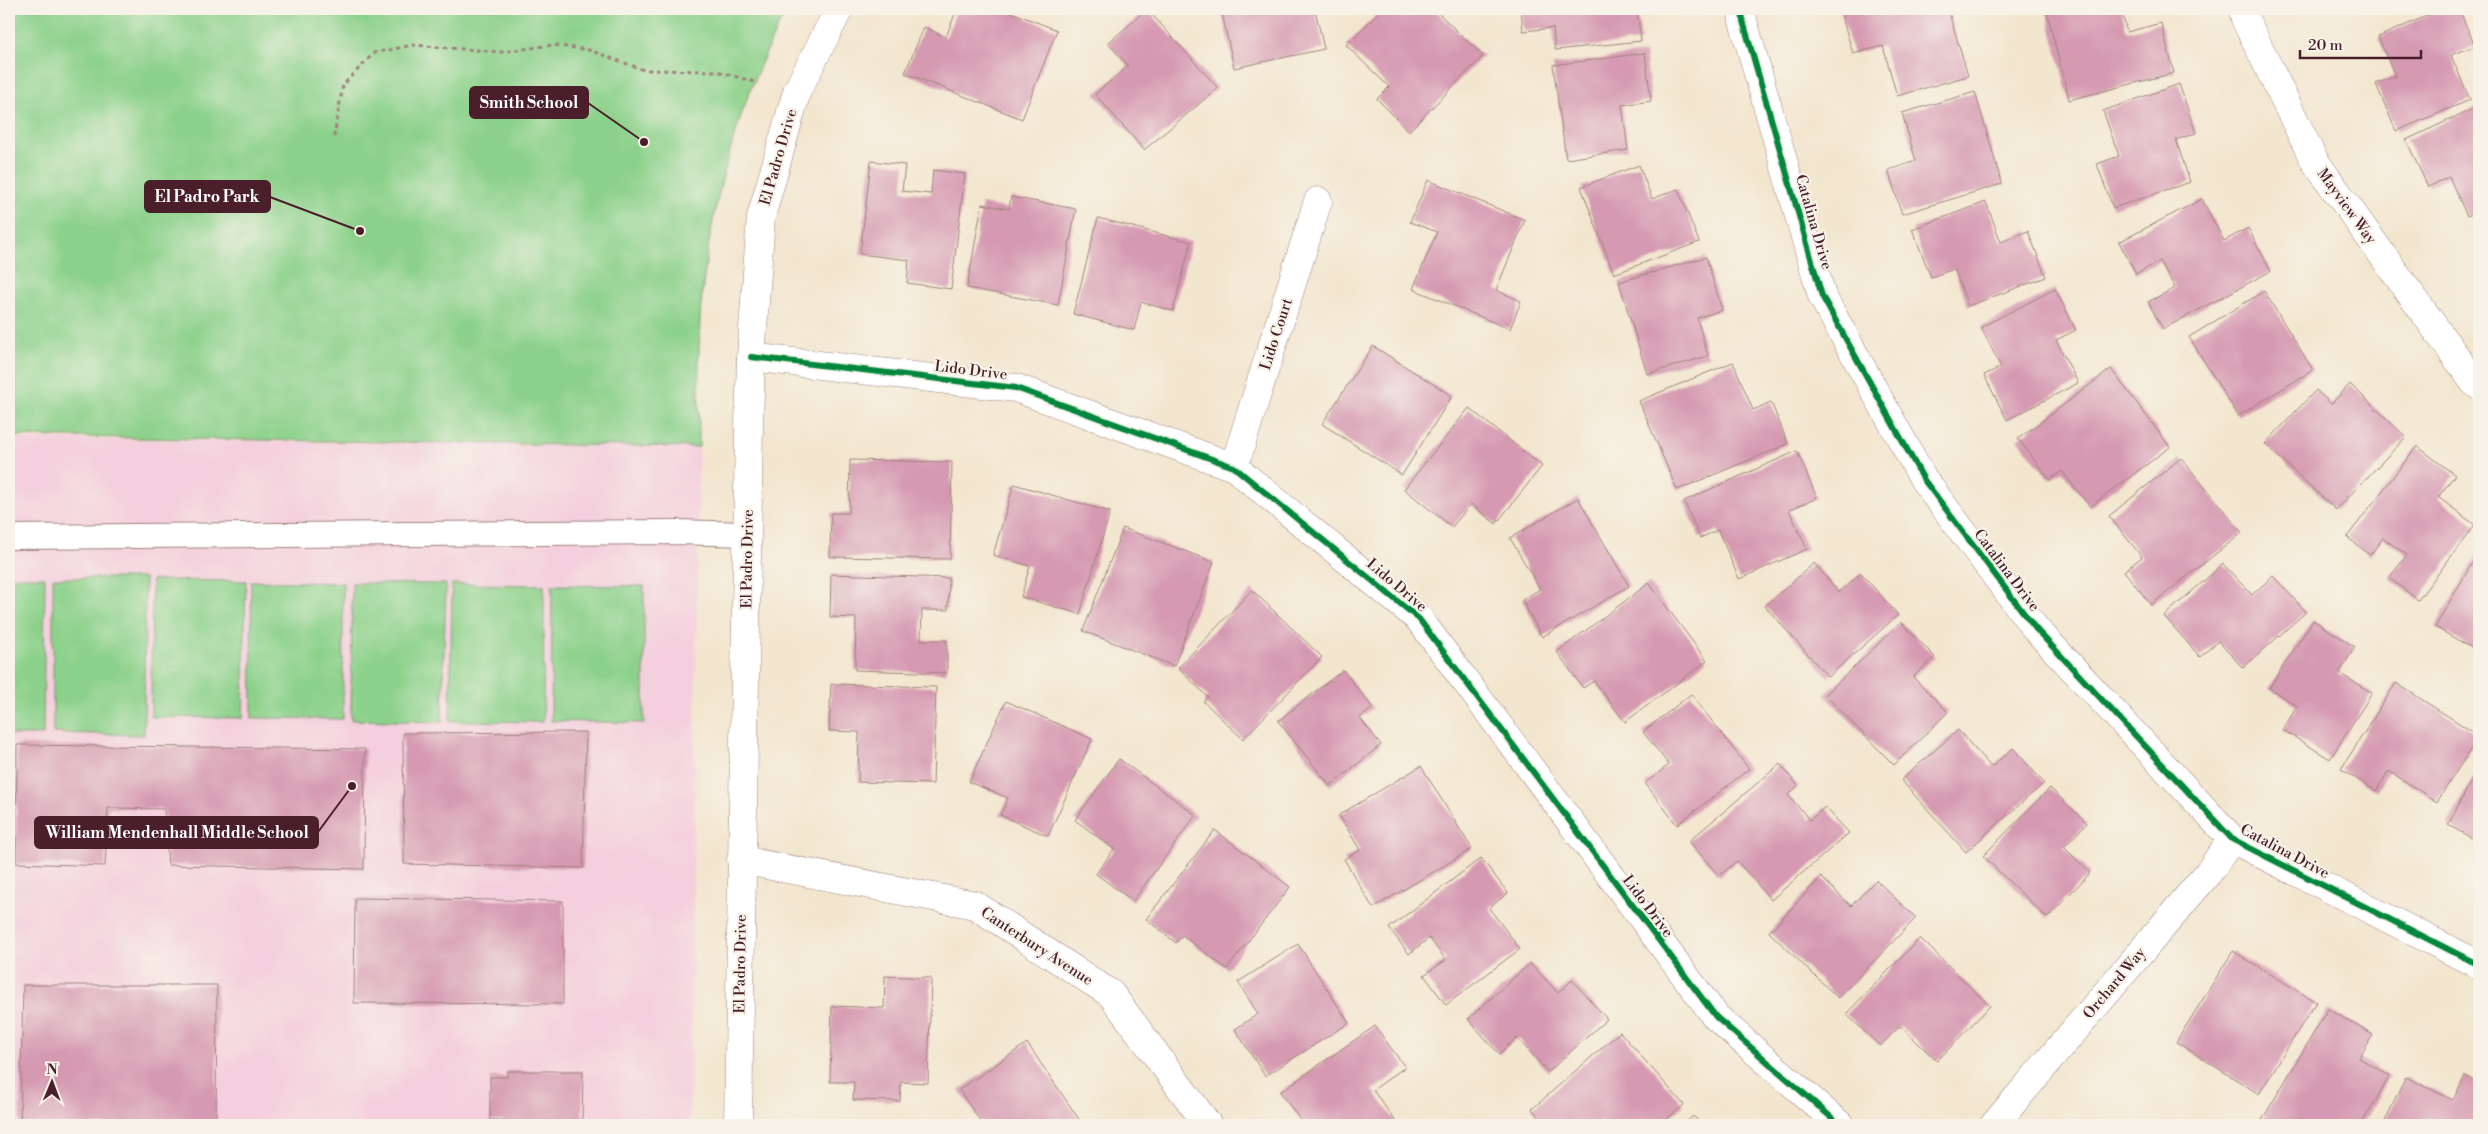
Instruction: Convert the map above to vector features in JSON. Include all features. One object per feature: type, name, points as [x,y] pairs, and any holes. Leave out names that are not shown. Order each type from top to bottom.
[{"type":"street","name":"El Padro Drive","points":[[738,1125],[751,357],[761,217],[796,90],[839,9]]},
{"type":"street","name":"Catalina Drive","points":[[1742,9],[1743,21],[1822,296],[1924,480],[2035,628],[2232,839],[2479,966]]},
{"type":"street","name":"Mayview Way","points":[[2243,9],[2245,19],[2314,160],[2474,382],[2479,386]]},
{"type":"street","name":"Lido Court","points":[[1234,467],[1318,201]]},
{"type":"street","name":"Lido Drive","points":[[751,357],[1016,388],[1234,467],[1419,619],[1716,1017],[1840,1125]]},
{"type":"street","name":"Orchard Way","points":[[1994,1125],[2208,872],[2232,839]]},
{"type":"street","name":"Canterbury Avenue","points":[[741,860],[975,905],[1111,994],[1208,1125]]},
{"type":"lane","points":[[9,537],[666,532],[748,534]]},
{"type":"path","points":[[334,137],[343,85],[374,53],[413,45],[501,52],[552,45],[589,50],[644,70],[716,71],[758,83]]},
{"type":"shaded area","points":[[9,438],[699,447],[690,1125],[9,1125]]},
{"type":"green space","points":[[9,9],[787,9],[753,82],[728,159],[718,198],[704,278],[700,318],[699,447],[9,436]]},
{"type":"green space","points":[[9,577],[45,577],[43,735],[9,735]]},
{"type":"green space","points":[[53,578],[145,578],[144,735],[53,733]]},
{"type":"green space","points":[[152,580],[246,581],[243,718],[151,717]]},
{"type":"green space","points":[[251,581],[343,583],[343,719],[252,718]]},
{"type":"green space","points":[[352,583],[446,584],[442,722],[351,720]]},
{"type":"green space","points":[[452,584],[544,585],[543,722],[450,721]]},
{"type":"green space","points":[[552,585],[644,586],[644,723],[551,721]]},
{"type":"building","points":[[957,9],[1003,9],[1057,30],[1022,119],[905,73],[924,27],[946,37]]},
{"type":"building","points":[[1147,9],[1218,88],[1144,150],[1095,94],[1128,66],[1108,43]]},
{"type":"building","points":[[1221,9],[1315,9],[1324,49],[1234,68]]},
{"type":"building","points":[[1382,9],[1434,9],[1483,56],[1409,131],[1377,99],[1389,87],[1346,45]]},
{"type":"building","points":[[1521,9],[1637,9],[1641,41],[1555,50],[1553,28],[1523,31]]},
{"type":"building","points":[[1948,9],[1968,76],[1897,96],[1883,46],[1853,54],[1840,10]]},
{"type":"building","points":[[2046,9],[2121,9],[2127,32],[2161,23],[2174,73],[2069,100]]},
{"type":"building","points":[[2443,9],[2459,9],[2475,46],[2451,55],[2470,100],[2396,131],[2376,84],[2395,76],[2378,37]]},
{"type":"building","points":[[1645,53],[1651,101],[1622,105],[1628,150],[1566,159],[1553,65]]},
{"type":"building","points":[[2179,84],[2196,133],[2176,140],[2190,182],[2113,208],[2097,164],[2119,156],[2103,111]]},
{"type":"building","points":[[1975,92],[2002,184],[1902,214],[1888,170],[1916,161],[1902,113]]},
{"type":"building","points":[[2479,106],[2479,211],[2467,216],[2449,177],[2428,187],[2406,140]]},
{"type":"building","points":[[871,161],[905,165],[902,191],[931,194],[933,170],[965,174],[951,289],[907,283],[909,260],[860,254]]},
{"type":"building","points":[[1639,165],[1652,199],[1678,189],[1699,242],[1614,274],[1581,187]]},
{"type":"building","points":[[1428,180],[1525,220],[1496,290],[1521,301],[1510,329],[1413,289],[1437,232],[1410,222]]},
{"type":"building","points":[[1011,197],[1076,209],[1058,305],[967,288],[982,204],[1009,209]]},
{"type":"building","points":[[2202,199],[2224,241],[2248,228],[2271,271],[2163,329],[2148,302],[2175,288],[2160,261],[2136,274],[2119,242]]},
{"type":"building","points":[[1986,202],[2001,242],[2028,231],[2046,277],[1968,306],[1954,269],[1931,277],[1912,229]]},
{"type":"building","points":[[1098,218],[1191,242],[1173,311],[1141,302],[1134,330],[1073,314]]},
{"type":"building","points":[[1706,257],[1722,310],[1697,318],[1708,356],[1647,374],[1619,282]]},
{"type":"building","points":[[2055,289],[2076,330],[2056,340],[2078,383],[2007,420],[1984,375],[2001,367],[1981,327]]},
{"type":"building","points":[[2264,291],[2313,370],[2238,416],[2189,337]]},
{"type":"building","points":[[1373,346],[1452,396],[1402,475],[1322,424]]},
{"type":"building","points":[[1733,362],[1753,410],[1771,402],[1788,444],[1677,490],[1639,401]]},
{"type":"building","points":[[2111,369],[2170,447],[2090,507],[2062,471],[2050,480],[2018,439]]},
{"type":"building","points":[[2350,384],[2406,437],[2336,510],[2265,444],[2316,390],[2331,404]]},
{"type":"building","points":[[1469,408],[1542,466],[1496,524],[1471,504],[1452,527],[1404,489]]},
{"type":"building","points":[[2417,446],[2455,475],[2438,497],[2475,525],[2418,600],[2389,578],[2407,555],[2383,538],[2370,555],[2347,537]]},
{"type":"building","points":[[1797,451],[1817,498],[1789,510],[1807,549],[1739,579],[1718,530],[1700,538],[1684,501]]},
{"type":"building","points":[[2181,458],[2242,533],[2151,605],[2124,571],[2142,557],[2109,516]]},
{"type":"building","points":[[850,460],[952,462],[950,559],[830,557],[831,513],[849,513]]},
{"type":"building","points":[[1014,484],[1110,512],[1080,614],[1021,597],[1030,566],[993,555]]},
{"type":"building","points":[[1578,498],[1629,586],[1542,637],[1522,600],[1540,589],[1510,538]]},
{"type":"building","points":[[1123,528],[1214,562],[1174,666],[1083,631]]},
{"type":"building","points":[[2479,551],[2479,652],[2435,627]]},
{"type":"building","points":[[1814,563],[1839,592],[1861,573],[1898,615],[1828,677],[1765,606]]},
{"type":"building","points":[[2223,564],[2252,595],[2273,576],[2306,612],[2243,668],[2218,641],[2200,657],[2164,616]]},
{"type":"building","points":[[831,574],[949,578],[948,610],[922,610],[921,640],[947,640],[947,673],[855,670],[856,618],[830,617]]},
{"type":"building","points":[[1649,583],[1707,661],[1625,722],[1594,681],[1583,688],[1557,652]]},
{"type":"building","points":[[1252,590],[1322,657],[1243,739],[1203,701],[1208,697],[1178,668]]},
{"type":"building","points":[[2313,620],[2355,647],[2339,673],[2372,693],[2330,759],[2283,730],[2297,706],[2269,688]]},
{"type":"building","points":[[1901,622],[1935,657],[1913,677],[1948,712],[1894,765],[1825,695]]},
{"type":"building","points":[[1343,670],[1373,708],[1360,718],[1381,745],[1330,786],[1278,721]]},
{"type":"building","points":[[2396,683],[2479,736],[2437,802],[2389,771],[2376,791],[2341,769]]},
{"type":"building","points":[[831,684],[936,687],[933,784],[858,782],[859,732],[829,731]]},
{"type":"building","points":[[1691,694],[1749,769],[1677,825],[1645,783],[1669,765],[1643,732]]},
{"type":"building","points":[[1006,701],[1092,739],[1048,836],[1000,815],[1008,798],[969,782]]},
{"type":"building","points":[[1958,730],[1991,767],[2013,748],[2044,783],[1966,852],[1901,780]]},
{"type":"building","points":[[586,732],[583,868],[404,864],[403,733]]},
{"type":"building","points":[[17,745],[365,749],[364,869],[168,865],[164,809],[108,808],[105,866],[16,863]]},
{"type":"building","points":[[1119,759],[1196,815],[1133,901],[1096,874],[1114,849],[1075,820]]},
{"type":"building","points":[[1780,764],[1798,786],[1788,795],[1810,820],[1825,807],[1849,833],[1771,900],[1737,861],[1719,876],[1689,841]]},
{"type":"building","points":[[1421,766],[1472,849],[1373,908],[1344,859],[1360,850],[1339,815]]},
{"type":"building","points":[[2479,766],[2479,842],[2448,825]]},
{"type":"building","points":[[2050,788],[2087,823],[2064,847],[2090,873],[2047,918],[1983,856]]},
{"type":"building","points":[[1215,830],[1290,887],[1227,969],[1182,935],[1176,943],[1146,919]]},
{"type":"building","points":[[1481,858],[1508,893],[1489,908],[1520,949],[1446,1005],[1424,975],[1446,960],[1429,938],[1409,954],[1389,928]]},
{"type":"building","points":[[1821,877],[1851,906],[1876,880],[1916,918],[1838,998],[1769,932]]},
{"type":"building","points":[[355,898],[563,901],[563,1004],[354,1003]]},
{"type":"building","points":[[1920,938],[1990,1006],[1937,1061],[1900,1026],[1880,1046],[1846,1014]]},
{"type":"building","points":[[1298,944],[1349,1023],[1265,1076],[1235,1029],[1258,1014],[1238,982]]},
{"type":"building","points":[[2233,951],[2316,1002],[2259,1094],[2176,1042]]},
{"type":"building","points":[[1530,963],[1558,993],[1572,980],[1607,1019],[1548,1072],[1517,1038],[1499,1054],[1468,1019]]},
{"type":"building","points":[[885,976],[931,978],[928,1083],[901,1082],[900,1101],[853,1100],[854,1082],[830,1082],[832,1006],[884,1008]]},
{"type":"building","points":[[23,985],[217,985],[216,1125],[20,1125]]},
{"type":"building","points":[[2328,1009],[2373,1035],[2359,1058],[2390,1076],[2361,1125],[2271,1125],[2262,1120]]},
{"type":"building","points":[[1375,1026],[1405,1067],[1373,1090],[1398,1125],[1304,1125],[1280,1092]]},
{"type":"building","points":[[1620,1032],[1684,1105],[1660,1125],[1605,1125],[1601,1121],[1597,1125],[1546,1125],[1532,1109]]},
{"type":"building","points":[[1027,1043],[1083,1125],[983,1125],[959,1090]]},
{"type":"building","points":[[507,1071],[583,1071],[582,1125],[504,1125],[504,1120],[490,1120],[490,1077],[507,1077]]},
{"type":"building","points":[[2465,1076],[2479,1083],[2479,1125],[2383,1125],[2406,1077],[2453,1100]]},
{"type":"building","points":[[1693,1116],[1703,1125],[1683,1125]]},
{"type":"cycle path","points":[[1742,9],[1743,21],[1822,296],[1924,480],[2035,628],[2232,839],[2479,965]]},
{"type":"cycle path","points":[[751,357],[1016,388],[1234,467],[1419,619],[1716,1017],[1840,1125]]},
{"type":"place","name":"Smith School","points":[[644,142]]},
{"type":"place","name":"El Padro Park","points":[[360,231]]},
{"type":"place","name":"William Mendenhall Middle School","points":[[352,786]]}]
